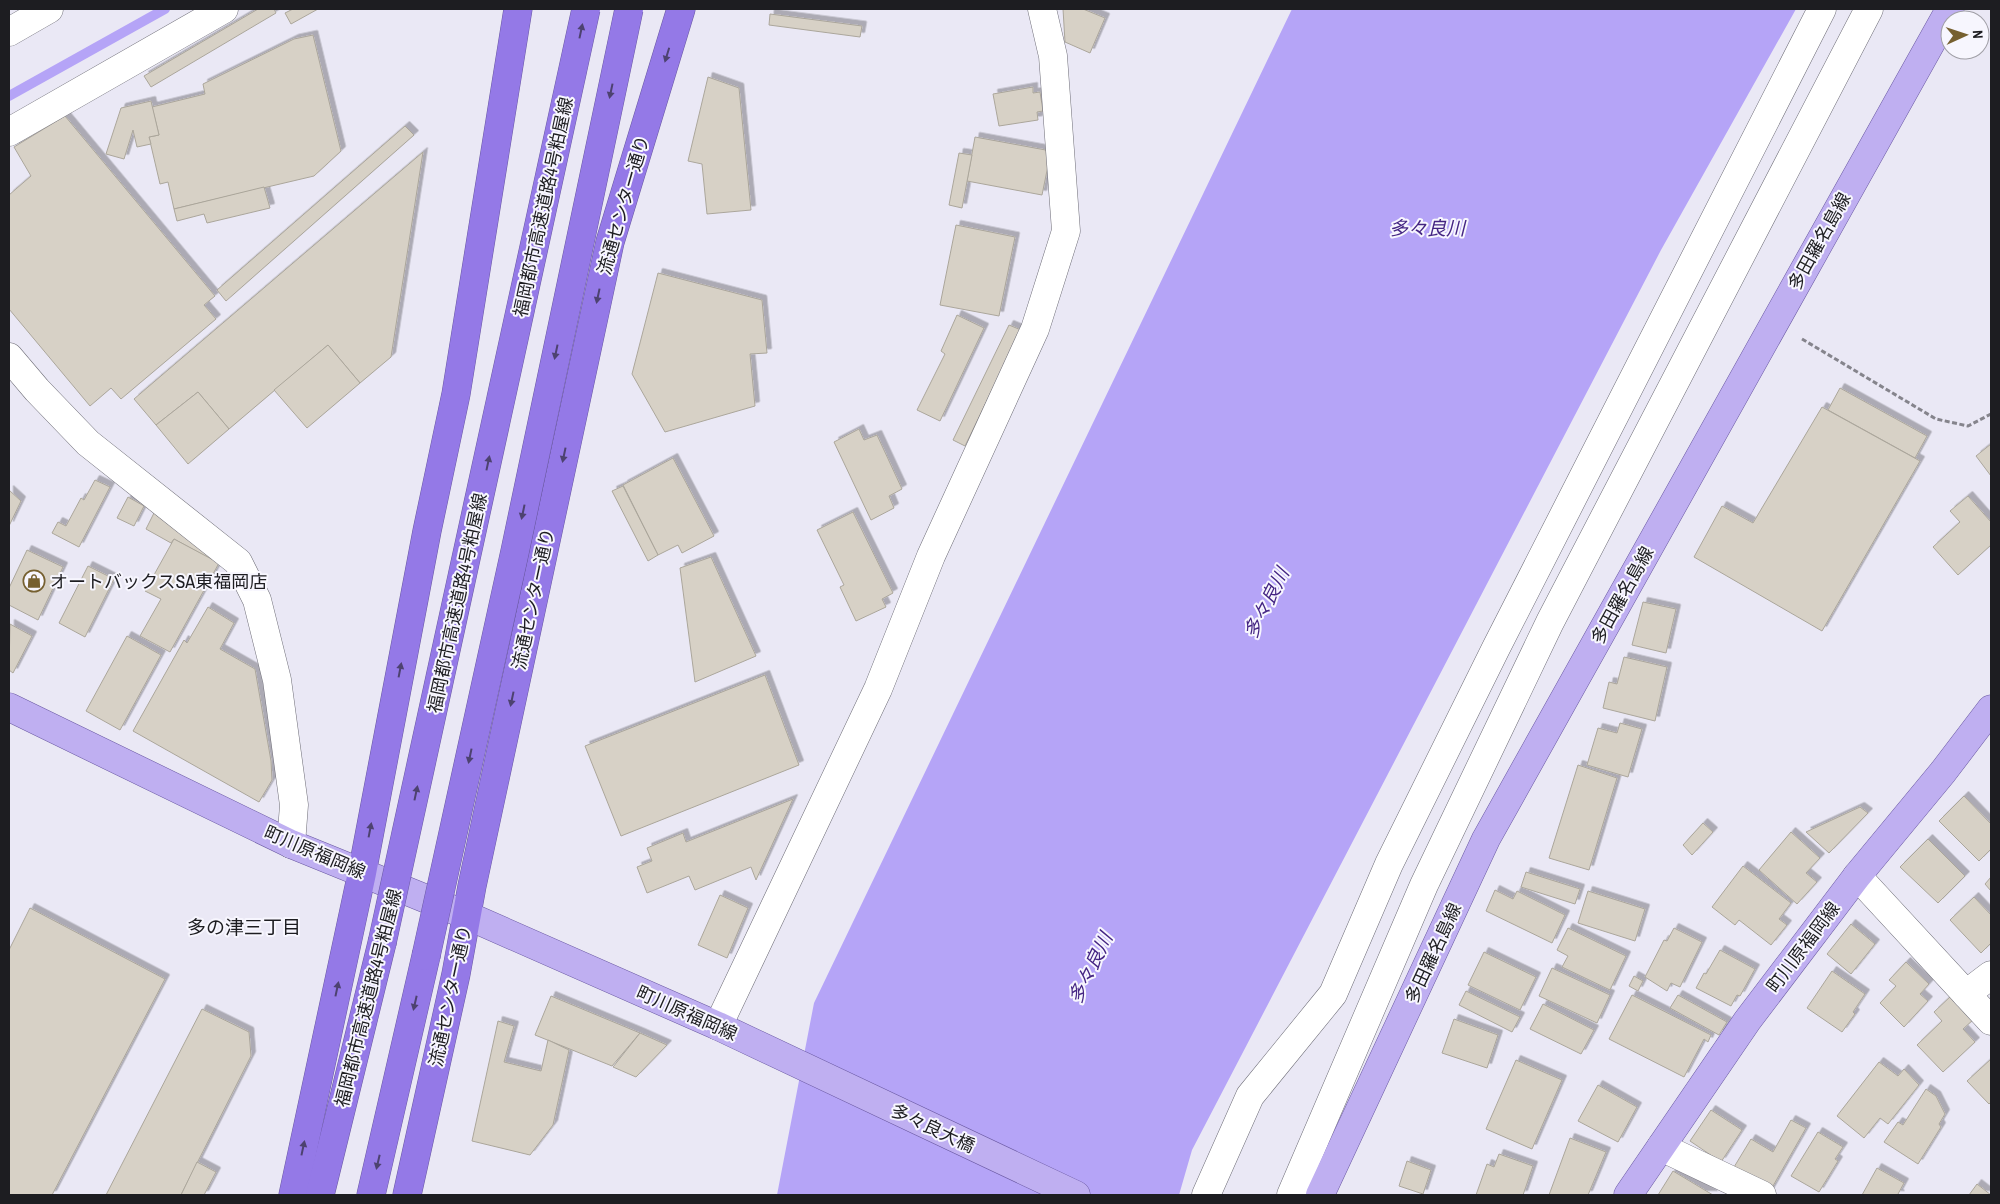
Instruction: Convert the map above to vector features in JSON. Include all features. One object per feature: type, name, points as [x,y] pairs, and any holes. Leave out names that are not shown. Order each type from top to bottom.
[{"type":"highway","points":[[498,9],[503,94]]},
{"type":"highway","points":[[293,1195],[362,873],[427,531],[456,394],[518,9]]},
{"type":"highway","name":"福岡都市高速道路4号粕屋線","points":[[320,1195],[382,943],[586,9]]},
{"type":"highway","points":[[371,1195],[515,551],[629,9]]},
{"type":"highway","name":"流通センター通り","points":[[407,1195],[456,974],[466,915],[610,242],[681,9]]},
{"type":"main road","name":"多田羅名島線","points":[[1320,1195],[1486,839],[1950,9]]},
{"type":"main road","name":"町川原福岡線","points":[[9,707],[291,844],[466,915],[718,1026],[790,1061]]},
{"type":"main road","name":"町川原福岡線","points":[[1628,1195],[1747,1021],[1857,876],[1943,772],[1991,709]]},
{"type":"main road","name":"多々良大橋","points":[[790,1061],[1076,1195]]},
{"type":"street","points":[[9,32],[49,9]]},
{"type":"street","points":[[9,132],[224,9]]},
{"type":"street","points":[[718,1026],[878,689],[931,556],[1038,320],[1066,231],[1053,56],[1042,9]]},
{"type":"street","points":[[1206,1195],[1250,1096],[1333,994],[1352,946],[1393,855],[1492,656],[1822,9]]},
{"type":"street","points":[[1291,1195],[1424,885],[1550,622],[1869,9]]},
{"type":"street","points":[[9,356],[37,390],[88,444],[238,562],[257,600],[277,680],[294,805],[291,844]]},
{"type":"street","points":[[1857,876],[1991,1021]]},
{"type":"street","points":[[1966,994],[1991,975]]},
{"type":"street","points":[[1661,1147],[1762,1195]]},
{"type":"path","points":[[1767,335],[1804,339],[1936,419],[1968,426],[1991,414]]},
{"type":"water","name":"多々良川","points":[[1292,9],[1796,9],[1661,250],[1192,1150],[1179,1195],[777,1195],[814,1003]]},
{"type":"building","points":[[258,9],[274,9],[276,13],[151,87],[144,76]]},
{"type":"building","points":[[293,9],[318,9],[291,24],[285,13]]},
{"type":"building","points":[[1063,9],[1083,9],[1105,18],[1090,53],[1065,42]]},
{"type":"building","points":[[770,14],[862,26],[860,37],[769,25]]},
{"type":"building","points":[[313,35],[341,151],[314,176],[174,209],[168,182],[160,184],[149,137],[159,135],[152,107],[205,94],[203,84],[294,39]]},
{"type":"building","points":[[708,77],[739,88],[751,210],[707,214],[702,164],[688,161]]},
{"type":"building","points":[[1033,87],[1033,93],[1040,92],[1043,111],[1037,112],[1038,120],[999,126],[993,94]]},
{"type":"building","points":[[151,101],[159,135],[149,137],[151,144],[137,147],[133,130],[124,159],[106,154],[121,108]]},
{"type":"building","points":[[65,116],[215,296],[204,305],[216,319],[121,399],[111,388],[90,406],[9,309],[9,195],[31,176],[14,147]]},
{"type":"building","points":[[405,126],[414,135],[226,301],[217,290]]},
{"type":"building","points":[[975,137],[1051,151],[1042,195],[967,181]]},
{"type":"building","points":[[423,152],[391,357],[360,383],[328,345],[229,429],[198,392],[156,425],[134,399]]},
{"type":"building","points":[[959,153],[972,155],[962,208],[949,205]]},
{"type":"building","points":[[264,187],[270,208],[207,223],[204,214],[177,221],[174,209]]},
{"type":"building","points":[[956,225],[1015,237],[999,316],[940,305]]},
{"type":"building","points":[[658,273],[762,300],[767,353],[750,354],[755,406],[665,432],[632,374]]},
{"type":"building","points":[[957,315],[984,328],[940,421],[917,410],[945,354],[941,351]]},
{"type":"building","points":[[1009,325],[1021,330],[965,446],[953,440]]},
{"type":"building","points":[[328,345],[360,383],[307,428],[274,390]]},
{"type":"building","points":[[1840,388],[1927,436],[1915,458],[1828,410]]},
{"type":"building","points":[[198,392],[229,429],[188,464],[156,425]]},
{"type":"building","points":[[1822,407],[1920,461],[1822,631],[1694,557],[1722,506],[1753,523]]},
{"type":"building","points":[[859,429],[864,440],[877,435],[902,489],[889,496],[894,508],[871,520],[834,442]]},
{"type":"building","points":[[1991,444],[1991,476],[1976,456]]},
{"type":"building","points":[[673,458],[714,536],[682,553],[678,545],[658,555],[623,485]]},
{"type":"building","points":[[95,480],[110,487],[79,547],[52,533],[58,522],[66,526],[81,498],[84,500]]},
{"type":"building","points":[[623,486],[658,555],[648,561],[612,491]]},
{"type":"building","points":[[9,490],[21,501],[9,526]]},
{"type":"building","points":[[1968,496],[1991,522],[1991,545],[1958,575],[1933,547],[1960,522],[1950,511]]},
{"type":"building","points":[[128,497],[144,506],[134,526],[117,518]]},
{"type":"building","points":[[853,512],[893,593],[882,599],[886,607],[856,621],[840,587],[844,585],[817,530]]},
{"type":"building","points":[[154,513],[218,563],[174,539],[171,543],[146,529]]},
{"type":"building","points":[[174,539],[219,563],[170,652],[140,636],[161,599],[145,591]]},
{"type":"building","points":[[27,550],[63,567],[38,620],[9,605],[9,588]]},
{"type":"building","points":[[711,557],[756,656],[695,682],[680,568]]},
{"type":"building","points":[[88,566],[114,579],[85,637],[59,623]]},
{"type":"building","points":[[1643,602],[1676,609],[1666,653],[1632,645]]},
{"type":"building","points":[[208,607],[234,623],[220,649],[255,669],[271,761],[272,780],[259,802],[133,731],[184,640],[187,643]]},
{"type":"building","points":[[10,624],[32,636],[13,673],[9,670]]},
{"type":"building","points":[[127,636],[161,655],[120,730],[86,711]]},
{"type":"building","points":[[1624,657],[1667,667],[1655,721],[1603,708],[1609,682],[1617,684]]},
{"type":"building","points":[[765,675],[799,765],[621,836],[585,746]]},
{"type":"building","points":[[1620,723],[1642,729],[1628,777],[1587,765],[1598,728],[1617,733]]},
{"type":"building","points":[[1578,765],[1617,778],[1589,870],[1549,858]]},
{"type":"building","points":[[1964,796],[1991,824],[1991,849],[1979,861],[1939,821]]},
{"type":"building","points":[[793,799],[756,880],[751,867],[695,890],[689,876],[647,893],[637,867],[652,861],[647,848],[683,833],[686,842]]},
{"type":"building","points":[[1860,807],[1868,813],[1829,853],[1806,832]]},
{"type":"building","points":[[1703,823],[1713,832],[1692,855],[1683,845]]},
{"type":"building","points":[[1791,832],[1820,858],[1806,873],[1817,882],[1797,904],[1759,870]]},
{"type":"building","points":[[1928,839],[1965,876],[1938,903],[1900,867]]},
{"type":"building","points":[[1743,866],[1791,903],[1779,919],[1787,925],[1771,945],[1739,920],[1735,925],[1712,907]]},
{"type":"building","points":[[1526,872],[1580,889],[1575,904],[1521,887]]},
{"type":"building","points":[[1991,877],[1991,891],[1985,884]]},
{"type":"building","points":[[1495,890],[1513,899],[1517,891],[1565,915],[1552,943],[1486,911]]},
{"type":"building","points":[[1588,891],[1645,909],[1635,941],[1578,923]]},
{"type":"building","points":[[720,895],[748,908],[727,958],[698,945]]},
{"type":"building","points":[[1974,897],[1991,915],[1991,943],[1981,953],[1950,920]]},
{"type":"building","points":[[30,908],[165,979],[52,1195],[9,1195],[9,950]]},
{"type":"building","points":[[1851,924],[1875,944],[1851,974],[1827,954]]},
{"type":"building","points":[[1568,928],[1626,956],[1610,990],[1562,967],[1568,956],[1557,950]]},
{"type":"building","points":[[1674,928],[1702,942],[1680,987],[1671,983],[1667,991],[1645,977],[1664,940],[1667,941]]},
{"type":"building","points":[[1720,950],[1755,969],[1740,996],[1737,995],[1731,1006],[1696,988]]},
{"type":"building","points":[[1484,952],[1536,977],[1520,1010],[1468,985]]},
{"type":"building","points":[[1906,962],[1929,984],[1920,994],[1928,1001],[1904,1027],[1880,1003],[1896,986],[1889,980]]},
{"type":"building","points":[[1552,968],[1610,995],[1597,1023],[1539,996]]},
{"type":"building","points":[[1832,971],[1865,994],[1853,1012],[1855,1014],[1842,1032],[1807,1008]]},
{"type":"building","points":[[1634,976],[1643,981],[1638,991],[1629,986]]},
{"type":"building","points":[[1466,991],[1520,1017],[1512,1032],[1459,1005]]},
{"type":"building","points":[[1632,995],[1711,1035],[1708,1042],[1704,1039],[1684,1077],[1609,1039]]},
{"type":"building","points":[[1678,995],[1727,1022],[1719,1035],[1670,1008]]},
{"type":"building","points":[[551,996],[640,1033],[612,1066],[535,1035]]},
{"type":"building","points":[[1951,996],[1974,1019],[1963,1029],[1975,1042],[1943,1072],[1917,1045],[1942,1021],[1934,1012]]},
{"type":"building","points":[[1543,1004],[1594,1030],[1581,1054],[1530,1029]]},
{"type":"building","points":[[202,1009],[249,1032],[251,1056],[181,1195],[106,1195]]},
{"type":"building","points":[[1454,1019],[1498,1035],[1487,1068],[1442,1053]]},
{"type":"building","points":[[498,1021],[514,1026],[504,1062],[541,1071],[548,1040],[569,1050],[553,1125],[530,1155],[472,1141]]},
{"type":"building","points":[[640,1033],[667,1045],[636,1077],[613,1067]]},
{"type":"building","points":[[1991,1059],[1991,1102],[1989,1104],[1967,1081]]},
{"type":"building","points":[[1516,1060],[1562,1080],[1532,1149],[1486,1129]]},
{"type":"building","points":[[1879,1062],[1898,1076],[1904,1069],[1919,1085],[1888,1124],[1880,1118],[1864,1138],[1837,1116]]},
{"type":"building","points":[[1598,1085],[1637,1107],[1618,1142],[1578,1121]]},
{"type":"building","points":[[1926,1089],[1936,1096],[1945,1114],[1939,1124],[1941,1127],[1918,1164],[1884,1142],[1898,1122],[1903,1125]]},
{"type":"building","points":[[1711,1110],[1742,1130],[1721,1162],[1690,1141]]},
{"type":"building","points":[[1791,1120],[1806,1128],[1769,1193],[1731,1172],[1751,1139],[1773,1152]]},
{"type":"building","points":[[1818,1132],[1843,1147],[1835,1159],[1838,1161],[1819,1192],[1791,1176]]},
{"type":"building","points":[[1570,1138],[1606,1152],[1588,1195],[1549,1195]]},
{"type":"building","points":[[1499,1154],[1533,1166],[1523,1195],[1476,1195],[1487,1164],[1494,1167]]},
{"type":"building","points":[[1407,1161],[1431,1170],[1423,1194],[1399,1186]]},
{"type":"building","points":[[197,1162],[216,1172],[204,1195],[181,1195]]},
{"type":"building","points":[[1877,1168],[1904,1183],[1898,1194],[1900,1195],[1862,1195]]},
{"type":"building","points":[[1673,1171],[1713,1195],[1658,1195]]},
{"type":"building","points":[[1977,1184],[1991,1195],[1969,1195]]},
{"type":"waterway","points":[[9,96],[165,9]]},
{"type":"place","name":"オートバックスSA東福岡店","points":[[34,581]]},
{"type":"district","name":"多の津三丁目","points":[[244,927]]}]
